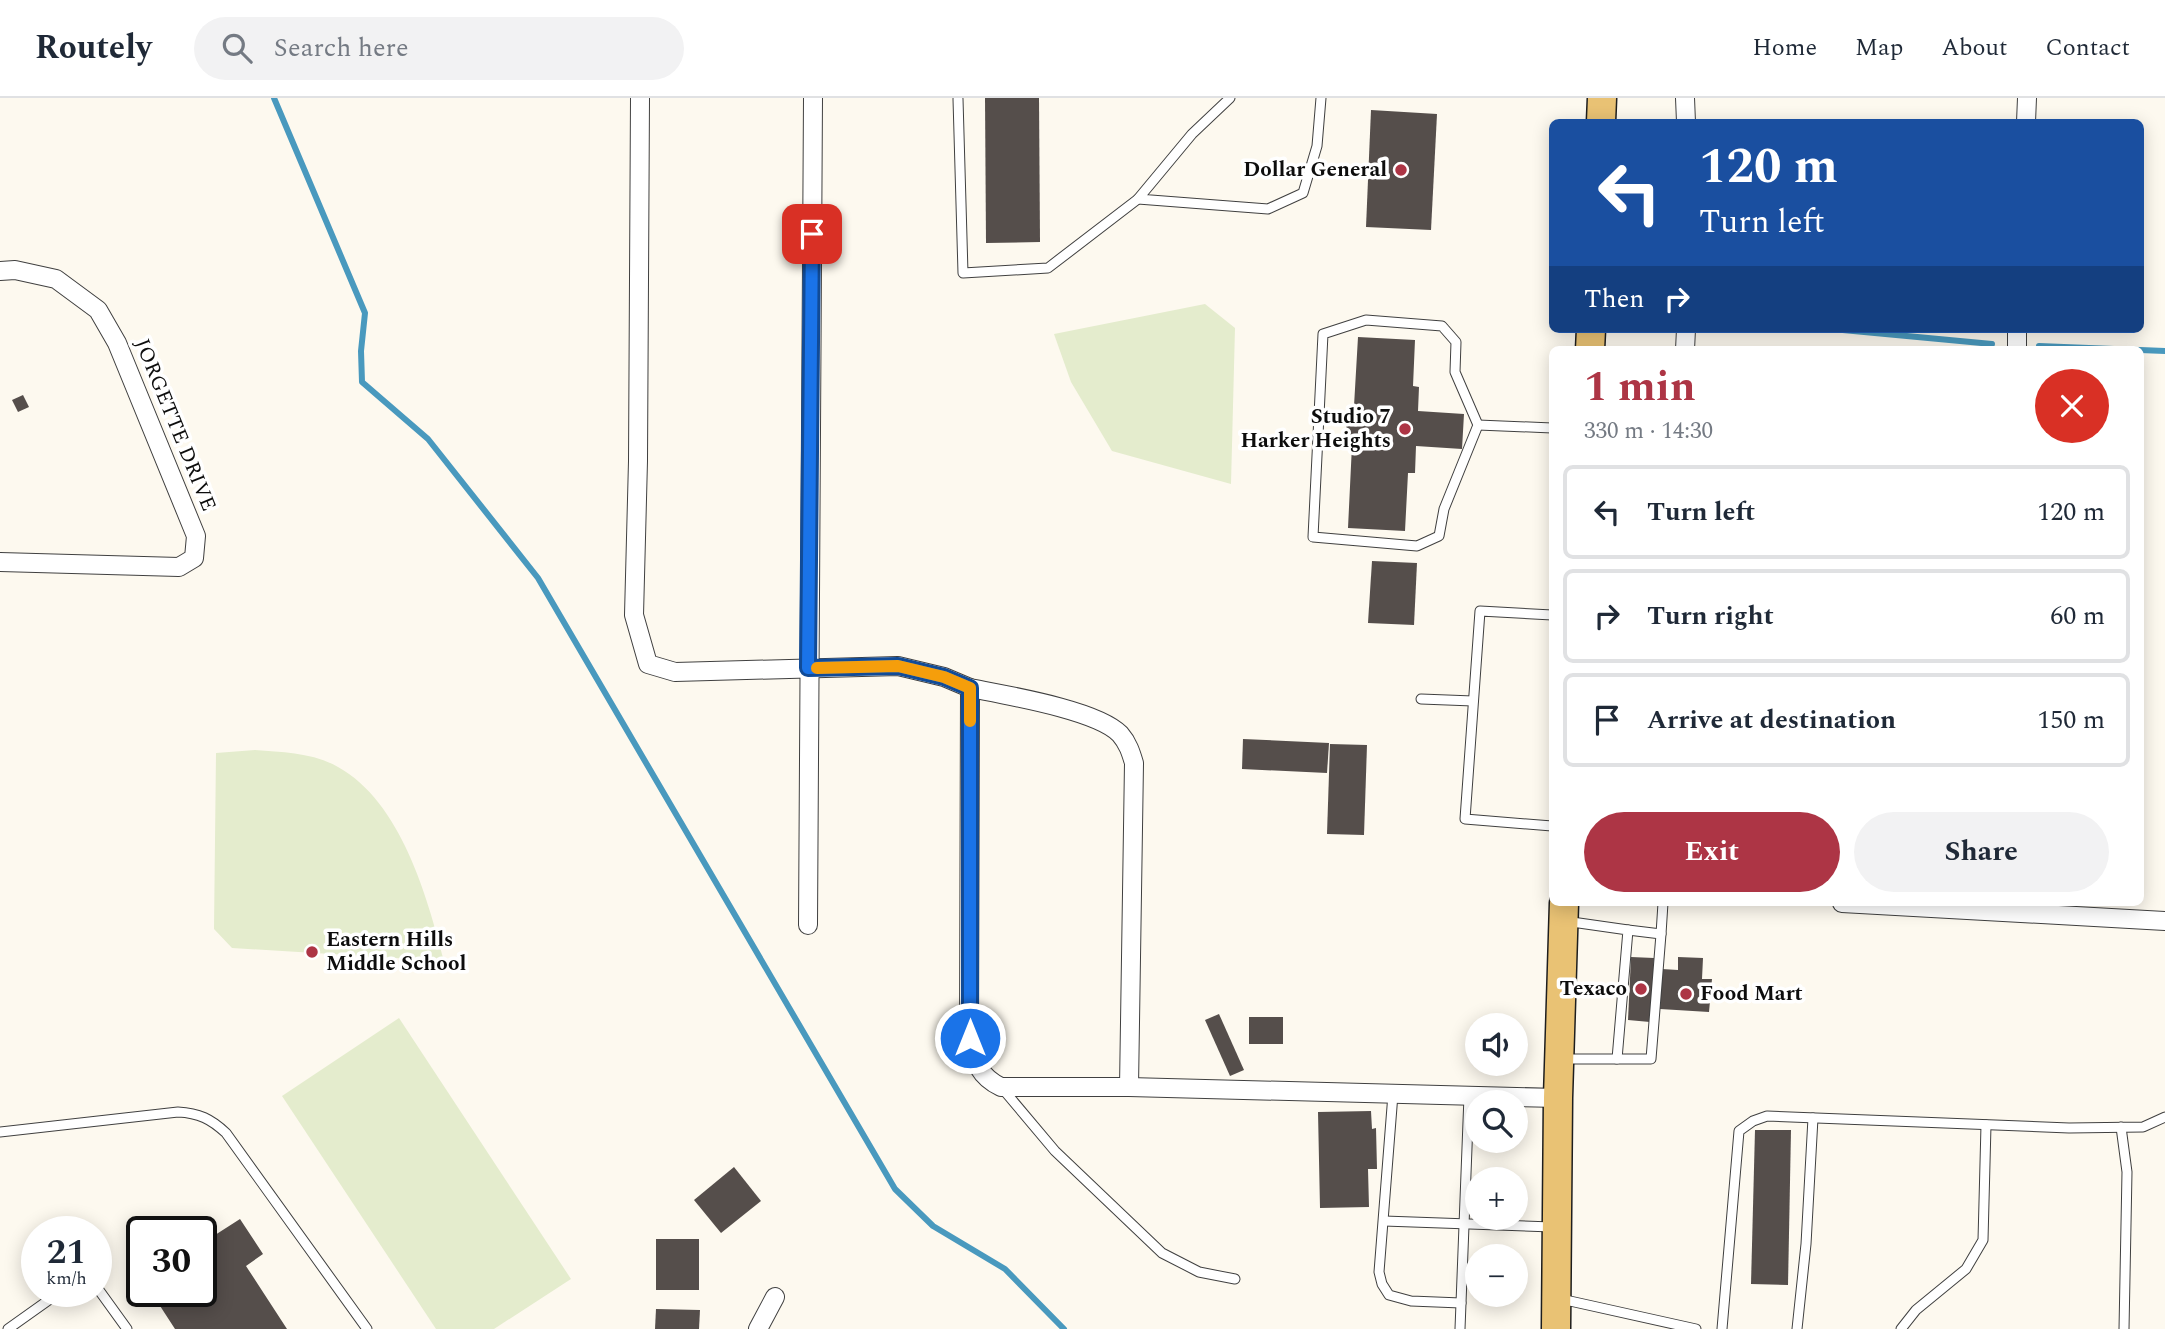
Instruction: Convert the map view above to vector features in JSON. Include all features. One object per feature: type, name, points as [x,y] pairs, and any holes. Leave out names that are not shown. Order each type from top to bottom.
[{"type":"main road","points":[[1601,119],[1602,98]]},
{"type":"main road","points":[[1556,1329],[1558,1098],[1564,912]]},
{"type":"street","points":[[640,98],[634,615],[648,664],[675,672],[898,666],[944,677],[970,688],[1038,702],[1095,719],[1114,729],[1128,746],[1134,764],[1129,1087]]},
{"type":"street","points":[[808,925],[813,98]]},
{"type":"street","points":[[1685,98],[1686,119]]},
{"type":"street","points":[[2026,119],[2027,98]]},
{"type":"street","name":"JORGETTE DRIVE","points":[[0,271],[15,270],[56,279],[98,310],[117,343],[196,536],[194,558],[179,567],[0,562]]},
{"type":"street","points":[[970,688],[970,1038],[976,1065],[991,1082],[1001,1087],[1129,1087],[1465,1096]]},
{"type":"street","points":[[1933,906],[2165,920]]},
{"type":"street","points":[[1528,1097],[1558,1098]]},
{"type":"street","points":[[758,1329],[775,1297]]},
{"type":"lane","points":[[958,99],[963,273],[1048,268],[1138,199],[1192,134],[1230,98]]},
{"type":"lane","points":[[1138,199],[1268,209],[1303,193],[1317,146],[1321,98]]},
{"type":"lane","points":[[1366,320],[1442,326],[1456,342],[1455,372],[1478,425],[1444,509],[1439,536],[1417,545],[1313,537],[1323,334],[1366,320]]},
{"type":"lane","points":[[1478,425],[1549,428]]},
{"type":"lane","points":[[1549,615],[1480,611],[1465,819],[1549,826]]},
{"type":"lane","points":[[1421,699],[1473,701]]},
{"type":"lane","points":[[1560,1059],[1651,1059],[1663,906]]},
{"type":"lane","points":[[1564,912],[1628,930],[1661,934]]},
{"type":"lane","points":[[1617,1059],[1628,930]]},
{"type":"lane","points":[[1001,1087],[1055,1151],[1162,1253],[1199,1272],[1235,1279]]},
{"type":"lane","points":[[1393,1094],[1380,1272],[1382,1284],[1389,1295],[1411,1301],[1461,1303]]},
{"type":"lane","points":[[0,1132],[178,1112],[195,1113],[211,1119],[226,1133],[367,1329]]},
{"type":"lane","points":[[1722,1329],[1739,1131],[1753,1121],[1767,1116],[2069,1128],[2143,1127],[2165,1117]]},
{"type":"lane","points":[[1797,1329],[1806,1244],[1812,1118]]},
{"type":"lane","points":[[1900,1329],[1916,1310],[1966,1269],[1983,1240],[1986,1125]]},
{"type":"lane","points":[[2122,1127],[2127,1172],[2124,1329]]},
{"type":"lane","points":[[1384,1221],[1465,1223],[1460,1329]]},
{"type":"lane","points":[[1528,1226],[1557,1227]]},
{"type":"lane","points":[[1556,1298],[1696,1329]]},
{"type":"lane","points":[[8,1329],[39,1307]]},
{"type":"lane","points":[[111,1307],[127,1329]]},
{"type":"green space","points":[[1205,304],[1235,328],[1231,484],[1112,451],[1071,382],[1054,334]]},
{"type":"green space","points":[[255,750],[298,754],[329,762],[360,783],[379,803],[395,827],[420,880],[444,961],[232,948],[214,929],[216,753]]},
{"type":"green space","points":[[399,1018],[571,1279],[494,1329],[436,1329],[282,1096]]},
{"type":"building","points":[[985,98],[1039,98],[1040,242],[986,243]]},
{"type":"building","name":"Dollar General","points":[[1371,110],[1437,114],[1431,230],[1366,227]]},
{"type":"building","name":"Studio 7 Harker Heights","points":[[1358,337],[1415,340],[1413,386],[1419,387],[1418,411],[1464,414],[1462,449],[1416,446],[1415,473],[1408,473],[1405,531],[1348,528],[1352,445],[1346,444],[1347,406],[1354,406]]},
{"type":"building","points":[[23,395],[29,407],[18,412],[12,400]]},
{"type":"building","points":[[1372,561],[1417,563],[1414,625],[1368,623]]},
{"type":"building","points":[[1243,739],[1329,743],[1327,773],[1242,769]]},
{"type":"building","points":[[1330,744],[1367,745],[1364,835],[1327,834]]},
{"type":"building","name":"Texaco","points":[[1631,957],[1654,958],[1650,1022],[1628,1020]]},
{"type":"building","name":"Food Mart","points":[[1678,957],[1703,958],[1702,979],[1712,979],[1709,1012],[1660,1009],[1662,969],[1678,970]]},
{"type":"building","points":[[1219,1014],[1244,1070],[1230,1076],[1205,1020]]},
{"type":"building","points":[[1249,1017],[1283,1017],[1283,1044],[1249,1044]]},
{"type":"building","points":[[1371,1111],[1372,1129],[1376,1128],[1377,1169],[1368,1169],[1369,1207],[1320,1208],[1318,1112]]},
{"type":"building","points":[[1755,1130],[1791,1130],[1788,1285],[1751,1284]]},
{"type":"building","points":[[734,1167],[761,1201],[721,1233],[694,1200]]},
{"type":"building","points":[[240,1219],[263,1254],[246,1266],[287,1329],[175,1329],[161,1307],[217,1307],[217,1234]]},
{"type":"building","points":[[656,1239],[699,1239],[699,1290],[656,1290]]},
{"type":"building","points":[[656,1309],[700,1310],[699,1329],[655,1329]]},
{"type":"waterway","points":[[274,98],[365,313],[361,351],[362,382],[428,439],[538,578],[895,1189],[933,1226],[1005,1269],[1064,1329]]},
{"type":"waterway","points":[[1875,333],[1992,344]]},
{"type":"waterway","points":[[2144,350],[2165,351]]},
{"type":"slow traffic","points":[[817,668],[898,666],[944,677],[970,688],[970,721]]},
{"type":"place","name":"Dollar General","points":[[1401,170]]},
{"type":"place","name":"Studio 7 Harker Heights","points":[[1405,429]]},
{"type":"place","name":"Eastern Hills Middle School","points":[[312,952]]},
{"type":"place","name":"Texaco","points":[[1641,989]]},
{"type":"place","name":"Food Mart","points":[[1686,994]]},
{"type":"route","points":[[812,234],[808,668],[898,666],[944,677],[970,688],[970,1038]]}]
